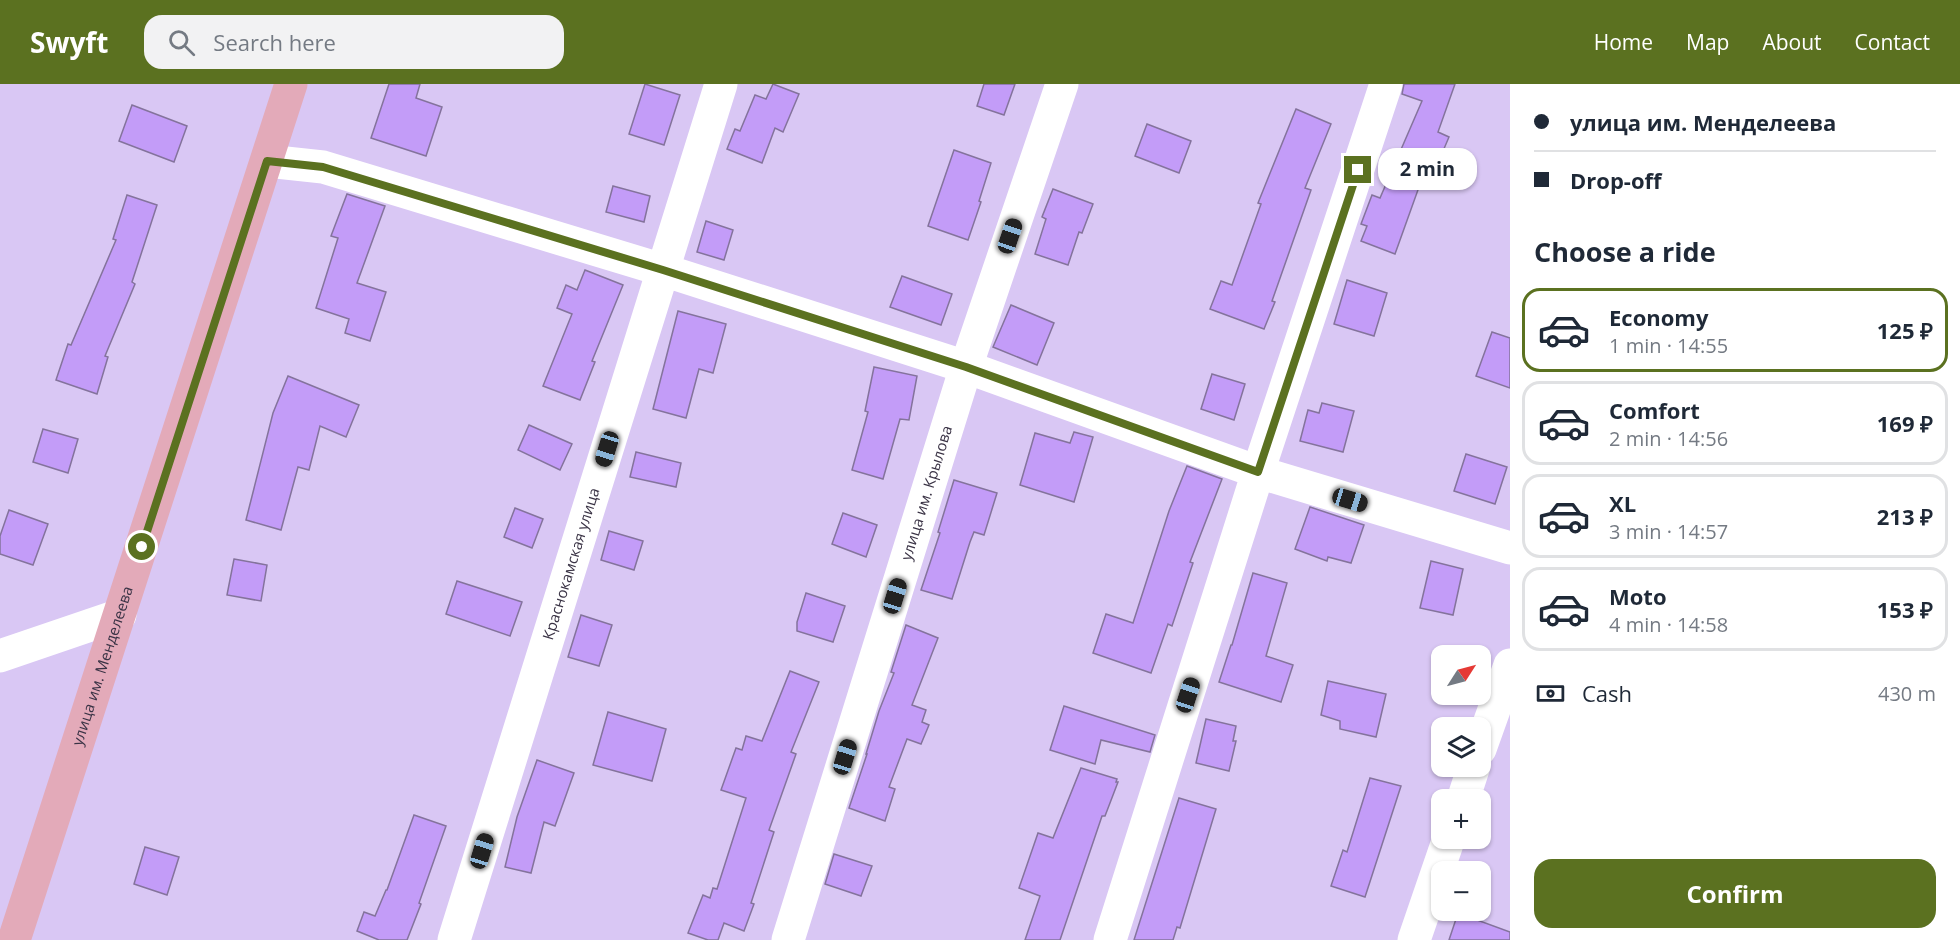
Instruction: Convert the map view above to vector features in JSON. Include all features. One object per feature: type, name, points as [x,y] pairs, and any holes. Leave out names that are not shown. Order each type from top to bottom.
[{"type":"main road","name":"улица им. Менделеева","points":[[14,940],[291,84]]},
{"type":"street","name":"Краснокамская улица","points":[[454,940],[721,84]]},
{"type":"street","name":"улица им. Крылова","points":[[788,940],[966,367],[1062,84]]},
{"type":"street","points":[[1110,940],[1258,472],[1386,84]]},
{"type":"street","points":[[267,161],[323,167],[663,270],[966,367],[1258,472],[1510,548]]},
{"type":"street","points":[[0,656],[120,615]]},
{"type":"street","points":[[1491,718],[1510,665]]},
{"type":"street","points":[[1414,940],[1445,849]]},
{"type":"building","points":[[389,84],[420,84],[416,98],[442,107],[426,156],[371,138]]},
{"type":"building","points":[[645,84],[680,95],[664,145],[629,134]]},
{"type":"building","points":[[773,84],[799,94],[783,132],[775,128],[762,163],[727,149],[735,129],[740,131],[755,95],[766,99]]},
{"type":"building","points":[[984,84],[1015,84],[1004,115],[977,106]]},
{"type":"building","points":[[1404,84],[1455,84],[1438,132],[1449,137],[1432,177],[1424,173],[1395,254],[1361,241],[1367,226],[1361,224],[1372,195],[1380,198],[1422,101],[1402,94]]},
{"type":"building","points":[[132,105],[187,126],[174,162],[119,141]]},
{"type":"building","points":[[1296,109],[1331,124],[1305,188],[1311,190],[1264,329],[1210,309],[1221,281],[1232,285],[1261,204],[1258,203]]},
{"type":"building","points":[[1147,124],[1191,141],[1179,173],[1135,156]]},
{"type":"building","points":[[954,150],[991,163],[968,240],[928,226]]},
{"type":"building","points":[[613,186],[650,196],[644,222],[606,212]]},
{"type":"building","points":[[1053,189],[1093,204],[1082,233],[1079,232],[1068,265],[1035,254],[1046,219],[1042,217]]},
{"type":"building","points":[[347,194],[385,206],[357,283],[386,292],[370,341],[345,333],[349,319],[316,308],[338,238],[331,236]]},
{"type":"building","points":[[127,195],[157,205],[132,282],[135,284],[105,356],[108,357],[97,394],[56,380],[68,344],[71,345],[116,240],[113,239]]},
{"type":"building","points":[[706,221],[733,230],[724,260],[697,252]]},
{"type":"building","points":[[585,270],[623,285],[592,361],[595,362],[580,400],[543,386],[572,314],[557,308],[566,285],[577,290]]},
{"type":"building","points":[[902,276],[952,294],[941,325],[890,307]]},
{"type":"building","points":[[1347,280],[1387,293],[1374,336],[1334,324]]},
{"type":"building","points":[[1011,305],[1054,323],[1037,365],[993,347]]},
{"type":"building","points":[[678,311],[726,324],[713,373],[699,369],[686,418],[653,409]]},
{"type":"building","points":[[1492,332],[1510,338],[1510,388],[1476,376]]},
{"type":"building","points":[[874,367],[917,376],[909,420],[900,419],[883,479],[852,470],[868,412],[865,411]]},
{"type":"building","points":[[1212,374],[1245,384],[1234,420],[1201,409]]},
{"type":"building","points":[[288,376],[359,405],[346,437],[320,426],[309,470],[298,467],[281,530],[246,520],[273,413]]},
{"type":"building","points":[[1322,403],[1354,411],[1343,452],[1300,441],[1308,410],[1319,413]]},
{"type":"building","points":[[529,425],[572,444],[560,470],[518,450]]},
{"type":"building","points":[[43,429],[78,439],[68,473],[33,462]]},
{"type":"building","points":[[1074,432],[1093,437],[1074,502],[1020,485],[1035,433],[1070,443]]},
{"type":"building","points":[[636,452],[681,463],[676,487],[630,477]]},
{"type":"building","points":[[1466,454],[1507,467],[1495,504],[1454,491]]},
{"type":"building","points":[[1187,466],[1222,479],[1190,562],[1193,563],[1172,626],[1168,624],[1151,673],[1093,653],[1106,614],[1133,623],[1169,511]]},
{"type":"building","points":[[954,480],[997,493],[984,535],[974,532],[952,599],[921,590],[940,533],[938,532]]},
{"type":"building","points":[[1310,507],[1364,525],[1351,563],[1328,557],[1327,561],[1295,549]]},
{"type":"building","points":[[515,508],[543,519],[532,548],[504,537]]},
{"type":"building","points":[[9,510],[48,524],[33,565],[0,554],[0,536]]},
{"type":"building","points":[[843,513],[877,525],[866,557],[832,544]]},
{"type":"building","points":[[609,531],[643,541],[634,570],[601,560]]},
{"type":"building","points":[[234,559],[267,565],[261,601],[227,595]]},
{"type":"building","points":[[1431,561],[1463,569],[1453,615],[1420,608]]},
{"type":"building","points":[[1253,573],[1287,583],[1266,656],[1293,665],[1281,702],[1219,682]]},
{"type":"building","points":[[457,581],[522,602],[510,636],[446,614]]},
{"type":"building","points":[[806,593],[845,606],[833,642],[797,631],[797,622]]},
{"type":"building","points":[[581,615],[612,625],[599,666],[568,657]]},
{"type":"building","points":[[906,625],[938,638],[912,705],[926,710],[922,722],[929,725],[921,744],[907,739],[889,787],[895,789],[885,821],[849,808],[879,711],[894,673],[891,672]]},
{"type":"building","points":[[790,671],[819,682],[791,752],[796,754],[769,830],[774,832],[751,903],[754,904],[744,931],[724,923],[718,940],[708,940],[688,933],[703,895],[710,898],[713,888],[717,889],[746,798],[721,790],[736,748],[742,750],[746,736],[762,741]]},
{"type":"building","points":[[1328,681],[1386,694],[1376,737],[1340,729],[1340,721],[1321,715]]},
{"type":"building","points":[[1064,706],[1155,735],[1150,752],[1101,740],[1095,764],[1050,750]]},
{"type":"building","points":[[608,712],[666,729],[652,781],[593,765]]},
{"type":"building","points":[[1206,719],[1236,726],[1233,741],[1236,741],[1229,771],[1196,763]]},
{"type":"building","points":[[537,760],[574,773],[555,826],[544,822],[531,873],[505,867],[517,817]]},
{"type":"building","points":[[1081,768],[1117,779],[1116,782],[1118,782],[1105,816],[1102,816],[1060,940],[1025,940],[1040,896],[1019,888],[1038,833],[1053,838]]},
{"type":"building","points":[[1370,778],[1401,786],[1365,897],[1331,886],[1343,850],[1347,852]]},
{"type":"building","points":[[1179,798],[1216,809],[1180,928],[1177,927],[1173,940],[1134,940]]},
{"type":"building","points":[[414,815],[446,826],[407,940],[379,940],[357,931],[364,912],[375,916],[387,890]]},
{"type":"building","points":[[145,847],[179,857],[167,895],[134,884]]},
{"type":"building","points":[[834,854],[872,866],[861,896],[825,884]]},
{"type":"building","points":[[1455,921],[1480,921],[1510,932],[1510,940],[1449,940]]},
{"type":"route","points":[[142,547],[267,161],[323,167],[663,270],[966,367],[1258,472],[1358,170]]}]
